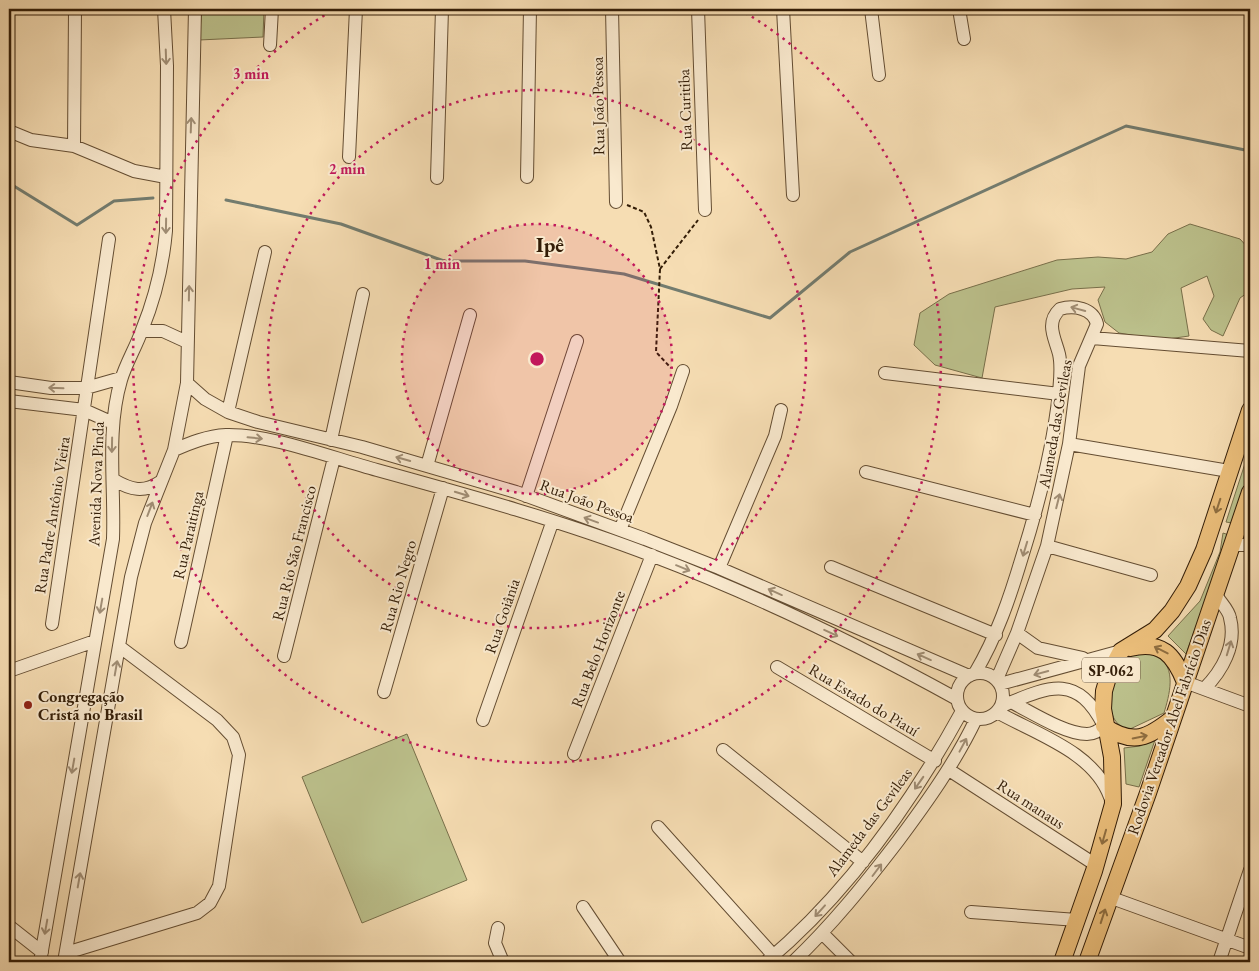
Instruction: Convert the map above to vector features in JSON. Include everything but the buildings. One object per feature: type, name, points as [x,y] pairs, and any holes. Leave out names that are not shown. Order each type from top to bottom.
[{"type":"main road","name":"Rodovia Vereador Abel Fabrício Dias","points":[[1062,962],[1096,866],[1113,804],[1115,785],[1112,757],[1104,726],[1104,691],[1109,674],[1121,650],[1155,630],[1172,611],[1188,586],[1204,550],[1250,410]]},
{"type":"main road","name":"Rodovia Vereador Abel Fabrício Dias","points":[[1087,962],[1216,595],[1250,492]]},
{"type":"main road","name":"SP-062","points":[[1121,650],[1141,645],[1151,645],[1166,652],[1177,663],[1185,682]]},
{"type":"main road","points":[[1104,726],[1117,734],[1132,739],[1148,736],[1173,718]]},
{"type":"street","points":[[74,146],[75,9]]},
{"type":"street","name":"Avenida Nova Pinda","points":[[41,957],[113,539],[113,423],[121,378],[142,331],[164,257],[166,177],[164,9]]},
{"type":"street","points":[[120,647],[217,720],[233,737],[239,755],[219,886],[210,903],[197,913],[65,957],[131,577],[145,523],[174,450],[187,382],[195,9]]},
{"type":"street","points":[[270,45],[272,9]]},
{"type":"street","points":[[350,157],[356,9]]},
{"type":"street","points":[[437,178],[442,9]]},
{"type":"street","points":[[526,177],[530,9]]},
{"type":"street","name":"Rua João Pessoa","points":[[612,9],[616,201]]},
{"type":"street","name":"Rua Curitiba","points":[[698,9],[705,210]]},
{"type":"street","points":[[783,9],[793,195]]},
{"type":"street","points":[[871,9],[879,75]]},
{"type":"street","points":[[959,9],[964,39]]},
{"type":"street","points":[[9,131],[31,140],[74,146],[134,171],[166,177]]},
{"type":"street","name":"Rua Padre Antônio Vieira","points":[[52,624],[109,239]]},
{"type":"street","points":[[228,412],[265,252]]},
{"type":"street","points":[[331,440],[363,294]]},
{"type":"street","name":"Alameda das Gevileas","points":[[957,699],[960,686],[972,674],[996,635],[1035,515],[1048,458],[1059,394],[1059,355],[1051,330],[1055,314],[1068,307],[1081,309],[1091,314],[1097,324],[1079,366],[1060,496],[1047,546],[998,682],[1004,699],[1003,707]]},
{"type":"street","points":[[427,466],[470,315]]},
{"type":"street","points":[[142,331],[163,331],[188,342]]},
{"type":"street","points":[[1092,338],[1250,351]]},
{"type":"street","points":[[526,496],[577,341]]},
{"type":"street","points":[[620,530],[671,406],[683,371]]},
{"type":"street","points":[[885,373],[1059,394]]},
{"type":"street","points":[[9,382],[51,388],[86,388],[121,378]]},
{"type":"street","name":"Rua João Pessoa","points":[[187,382],[205,398],[228,412],[258,422],[427,466],[526,496],[719,568],[972,674]]},
{"type":"street","points":[[9,401],[84,410],[113,423]]},
{"type":"street","points":[[719,568],[775,436],[781,410]]},
{"type":"street","name":"Rua João Pessoa","points":[[174,450],[195,441],[227,435],[263,439],[443,488],[552,522],[652,555],[754,597],[855,645],[957,699]]},
{"type":"street","name":"Rua Paraitinga","points":[[181,642],[227,435]]},
{"type":"street","points":[[1069,444],[1229,471]]},
{"type":"street","name":"Rua Rio São Francisco","points":[[284,656],[334,458]]},
{"type":"street","points":[[866,472],[1035,515]]},
{"type":"street","points":[[114,480],[135,489],[145,490],[160,482]]},
{"type":"street","name":"Rua Rio Negro","points":[[384,692],[443,488]]},
{"type":"street","name":"Rua Goiânia","points":[[483,720],[552,522]]},
{"type":"street","points":[[1233,545],[1250,545]]},
{"type":"street","points":[[1047,546],[1151,575]]},
{"type":"street","name":"Rua Belo Horizonte","points":[[574,754],[652,555]]},
{"type":"street","points":[[832,568],[996,635]]},
{"type":"street","points":[[1204,689],[1217,676],[1232,637],[1230,616],[1216,595]]},
{"type":"street","points":[[1017,633],[1038,648],[1074,658],[1091,659]]},
{"type":"street","points":[[9,672],[95,641]]},
{"type":"street","points":[[972,674],[983,673],[998,682],[1121,650]]},
{"type":"street","name":"Rua Estado do Piauí","points":[[777,667],[934,761]]},
{"type":"street","points":[[1185,682],[1250,706]]},
{"type":"street","points":[[957,699],[962,711],[976,719],[991,717],[1003,707],[1047,688],[1069,688],[1080,693],[1091,703],[1104,726],[1095,733],[1088,734],[1071,731],[1003,707]]},
{"type":"street","points":[[1003,707],[1083,761],[1106,785],[1113,804]]},
{"type":"street","name":"Alameda das Gevileas","points":[[770,959],[814,917],[863,862],[934,761],[962,711]]},
{"type":"street","name":"Alameda das Gevileas","points":[[793,962],[823,934],[857,895],[949,770],[976,719]]},
{"type":"street","points":[[723,750],[863,862]]},
{"type":"street","name":"Rua manaus","points":[[949,770],[1096,866]]},
{"type":"street","points":[[658,827],[770,959]]},
{"type":"street","points":[[1219,962],[1250,870]]},
{"type":"street","points":[[1110,897],[1250,948]]},
{"type":"street","points":[[582,907],[620,962]]},
{"type":"street","points":[[972,912],[1077,920]]},
{"type":"street","points":[[9,926],[41,957]]},
{"type":"street","points":[[498,928],[495,943],[503,962]]},
{"type":"street","points":[[823,934],[851,962]]},
{"type":"path","points":[[616,201],[644,212],[651,227],[660,269],[657,298],[656,352],[669,367],[683,371]]},
{"type":"path","points":[[660,269],[705,210]]},
{"type":"green space","points":[[202,9],[264,9],[263,37],[199,40]]},
{"type":"green space","points":[[1190,224],[1240,239],[1250,250],[1250,291],[1240,298],[1223,336],[1211,330],[1203,319],[1214,296],[1207,276],[1181,288],[1189,336],[1161,340],[1119,333],[1105,322],[1098,300],[1105,287],[1072,289],[995,307],[982,378],[935,365],[914,345],[920,313],[949,294],[1057,260],[1098,257],[1126,259],[1152,252],[1168,234]]},
{"type":"green space","points":[[1250,448],[1250,469],[1232,523],[1226,522]]},
{"type":"green space","points":[[1223,533],[1229,535],[1186,654],[1168,636],[1200,601],[1220,552]]},
{"type":"green space","points":[[1137,652],[1154,654],[1163,660],[1170,674],[1170,682],[1164,713],[1128,730],[1118,724],[1110,704],[1115,680],[1128,659]]},
{"type":"green space","points":[[407,734],[467,880],[362,923],[302,777]]},
{"type":"green space","points":[[1156,737],[1139,787],[1126,784],[1124,748],[1140,746]]},
{"type":"waterway","points":[[226,200],[341,224],[444,261],[525,261],[624,274],[770,318],[850,252],[1126,126],[1250,151]]},
{"type":"waterway","points":[[9,183],[77,225],[114,201],[153,198]]},
{"type":"place","name":"Congregação Cristã no Brasil","points":[[28,705]]},
{"type":"district","name":"Ipê","points":[[550,244]]}]
